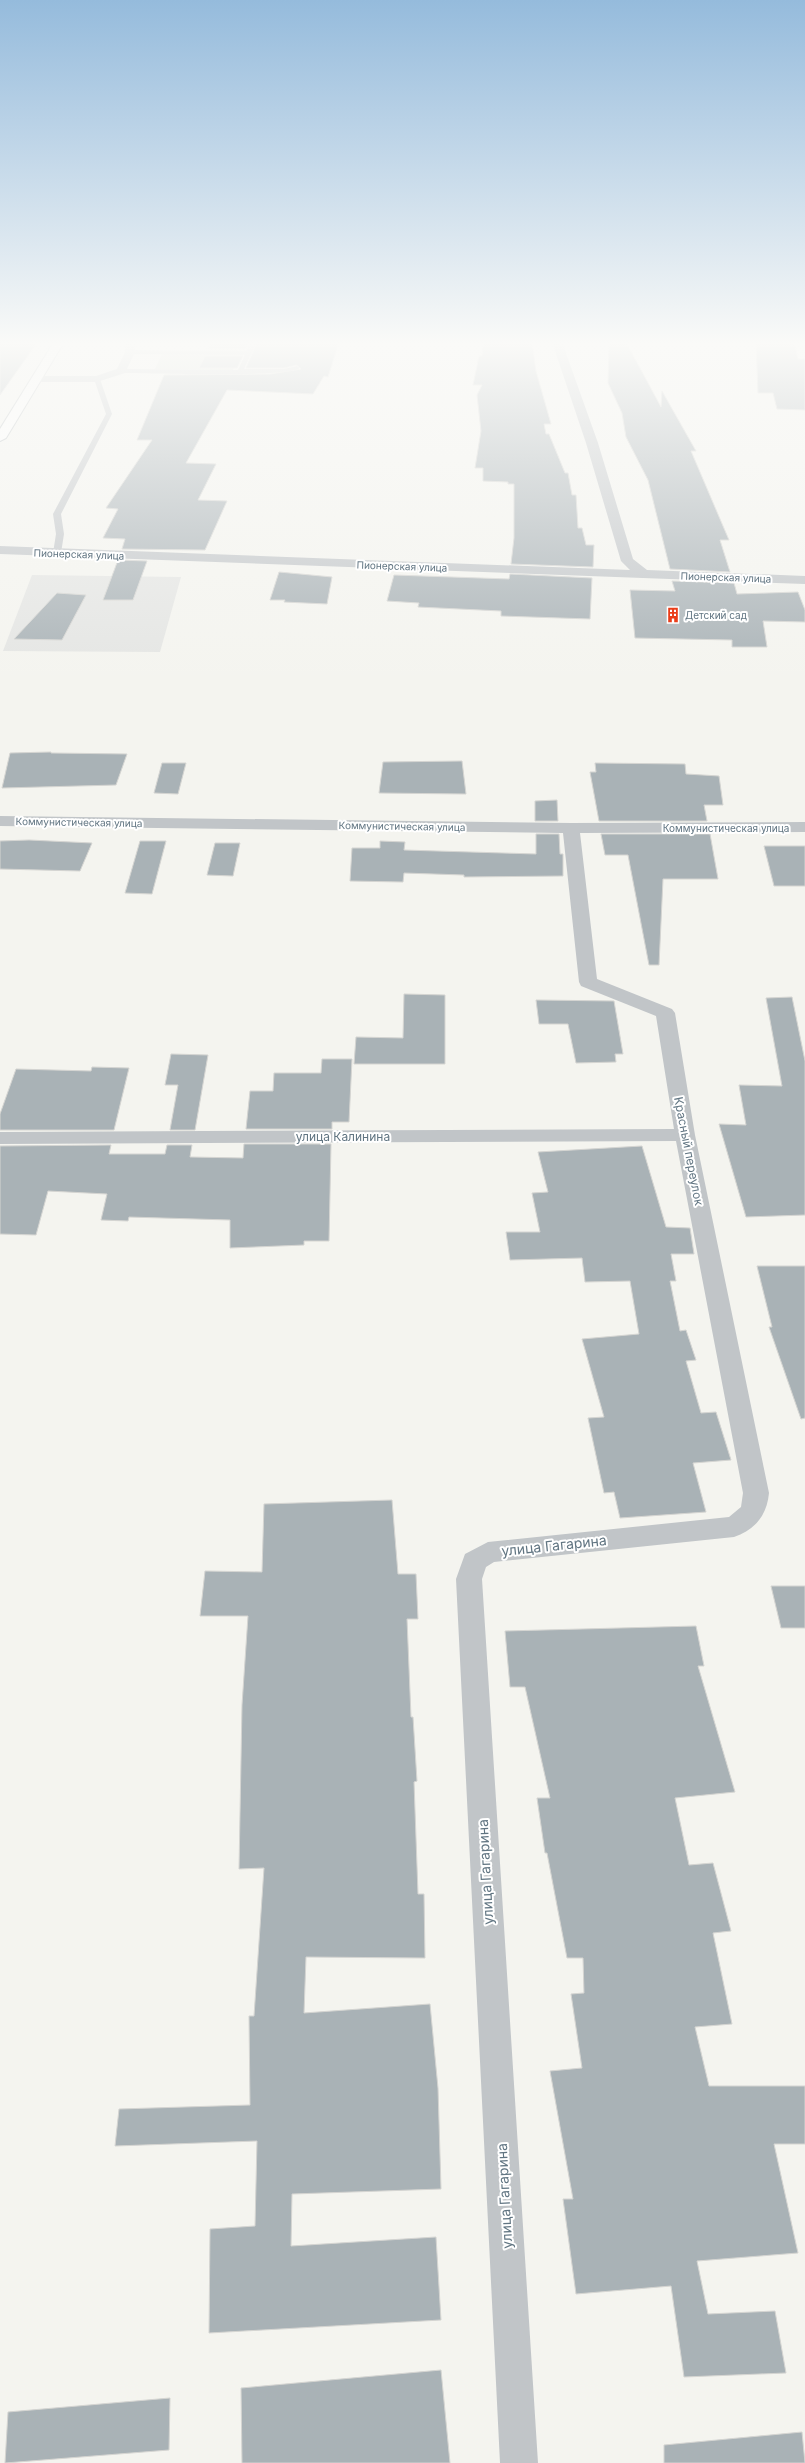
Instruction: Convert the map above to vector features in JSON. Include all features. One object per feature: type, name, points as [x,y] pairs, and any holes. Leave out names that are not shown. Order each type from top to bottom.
[{"type":"street","points":[[596,457],[627,561],[644,574]]},
{"type":"street","name":"Пионерская улица","points":[[0,550],[805,580]]},
{"type":"street","points":[[600,573],[627,561]]},
{"type":"street","name":"Коммунистическая улица","points":[[0,821],[571,828],[805,828]]},
{"type":"street","name":"Красный переулок","points":[[571,828],[588,982],[665,1013],[685,1135],[756,1493],[755,1508],[746,1519]]},
{"type":"street","name":"улица Калинина","points":[[0,1138],[685,1135]]},
{"type":"street","name":"улица Гагарина","points":[[519,2463],[469,1579],[474,1561],[488,1552],[712,1530],[734,1526],[746,1519]]},
{"type":"lane","points":[[57,553],[60,534],[57,514],[87,457]]},
{"type":"shaded area","points":[[32,575],[181,577],[160,652],[3,651]]},
{"type":"building","points":[[141,457],[189,457],[186,463],[216,464],[198,500],[227,501],[205,550],[122,549],[125,539],[103,538],[118,509],[106,508]]},
{"type":"building","points":[[477,457],[558,457],[565,473],[568,473],[572,495],[576,495],[578,528],[582,528],[586,545],[594,545],[593,567],[511,564],[514,538],[514,484],[508,484],[508,482],[483,481],[483,468],[475,468]]},
{"type":"building","points":[[636,457],[694,457],[729,540],[720,540],[730,572],[670,569],[648,480]]},
{"type":"building","points":[[118,560],[147,561],[133,600],[103,600]]},
{"type":"building","points":[[279,572],[332,577],[327,604],[270,600]]},
{"type":"building","points":[[510,574],[592,578],[590,619],[501,616],[501,611],[418,607],[419,603],[387,601],[394,575],[509,579]]},
{"type":"building","points":[[672,581],[734,583],[737,594],[798,592],[805,610],[805,622],[763,621],[767,647],[732,647],[732,640],[635,638],[630,590],[675,591]]},
{"type":"building","points":[[57,593],[86,595],[62,640],[14,639]]},
{"type":"building","points":[[51,752],[127,754],[116,785],[2,788],[10,753]]},
{"type":"building","points":[[462,761],[466,794],[379,793],[383,762]]},
{"type":"building","points":[[162,763],[186,763],[178,794],[154,793]]},
{"type":"building","points":[[595,763],[685,764],[686,774],[719,776],[723,805],[704,805],[707,821],[599,821],[590,772],[596,772]]},
{"type":"building","points":[[557,800],[558,821],[535,821],[535,801]]},
{"type":"building","points":[[536,834],[559,834],[560,854],[563,854],[563,876],[464,877],[464,875],[404,873],[403,882],[350,881],[352,848],[380,848],[380,841],[405,842],[404,850],[536,854]]},
{"type":"building","points":[[601,834],[710,834],[718,879],[663,879],[659,965],[649,965],[628,855],[605,855]]},
{"type":"building","points":[[29,840],[92,843],[80,871],[0,869],[0,841]]},
{"type":"building","points":[[140,841],[166,841],[152,894],[125,893]]},
{"type":"building","points":[[215,843],[240,843],[233,876],[207,875]]},
{"type":"building","points":[[764,846],[805,846],[805,886],[774,886]]},
{"type":"building","points":[[404,994],[445,995],[445,1064],[354,1064],[356,1037],[403,1038]]},
{"type":"building","points":[[792,997],[805,1061],[805,1215],[746,1217],[719,1124],[746,1125],[739,1085],[782,1086],[766,998]]},
{"type":"building","points":[[536,1000],[614,1001],[623,1054],[615,1054],[616,1062],[576,1063],[568,1024],[539,1024]]},
{"type":"building","points":[[171,1054],[208,1055],[195,1130],[170,1130],[178,1085],[165,1085]]},
{"type":"building","points":[[322,1059],[352,1059],[349,1122],[332,1122],[332,1129],[246,1129],[250,1091],[273,1091],[274,1073],[321,1073]]},
{"type":"building","points":[[92,1067],[129,1068],[114,1130],[0,1130],[0,1114],[16,1069],[91,1071]]},
{"type":"building","points":[[244,1144],[331,1144],[329,1241],[304,1241],[304,1245],[230,1248],[230,1220],[129,1217],[128,1221],[101,1220],[107,1194],[48,1191],[36,1235],[0,1234],[0,1146],[111,1145],[109,1154],[165,1154],[167,1145],[192,1145],[190,1157],[243,1158]]},
{"type":"building","points":[[642,1146],[666,1227],[690,1228],[694,1254],[671,1254],[676,1281],[670,1281],[680,1331],[686,1330],[696,1360],[686,1361],[701,1413],[716,1412],[731,1460],[693,1463],[706,1512],[620,1518],[614,1492],[604,1493],[588,1418],[604,1417],[582,1339],[639,1334],[630,1281],[585,1282],[582,1258],[510,1260],[506,1232],[540,1232],[532,1193],[548,1192],[538,1152]]},
{"type":"building","points":[[757,1266],[805,1266],[805,1418],[801,1419],[769,1327],[772,1327]]},
{"type":"building","points":[[392,1500],[398,1574],[416,1574],[418,1619],[407,1619],[411,1717],[413,1717],[417,1781],[414,1782],[418,1894],[424,1894],[425,1958],[306,1957],[304,2013],[430,2004],[438,2088],[441,2189],[292,2194],[291,2246],[436,2237],[441,2320],[209,2333],[210,2229],[255,2226],[257,2141],[115,2146],[119,2109],[250,2105],[249,2016],[254,2016],[264,1868],[239,1869],[242,1705],[248,1616],[200,1616],[205,1571],[262,1572],[264,1504]]},
{"type":"building","points":[[771,1586],[805,1586],[805,1628],[781,1628]]},
{"type":"building","points":[[696,1626],[704,1666],[698,1666],[735,1792],[675,1798],[689,1865],[713,1863],[731,1931],[713,1933],[732,2024],[695,2027],[709,2086],[805,2086],[805,2144],[774,2144],[798,2253],[697,2261],[708,2314],[775,2311],[786,2373],[684,2377],[671,2286],[576,2294],[563,2199],[573,2199],[550,2071],[582,2068],[571,1994],[584,1993],[583,1958],[567,1958],[547,1853],[545,1853],[537,1798],[550,1798],[525,1687],[510,1687],[505,1631]]},
{"type":"building","points":[[441,2370],[450,2463],[242,2463],[241,2388]]},
{"type":"building","points":[[170,2398],[169,2450],[5,2463],[8,2412]]},
{"type":"building","points":[[802,2432],[805,2463],[664,2463],[664,2445]]},
{"type":"place","name":"Детский сад","points":[[673,615]]}]
